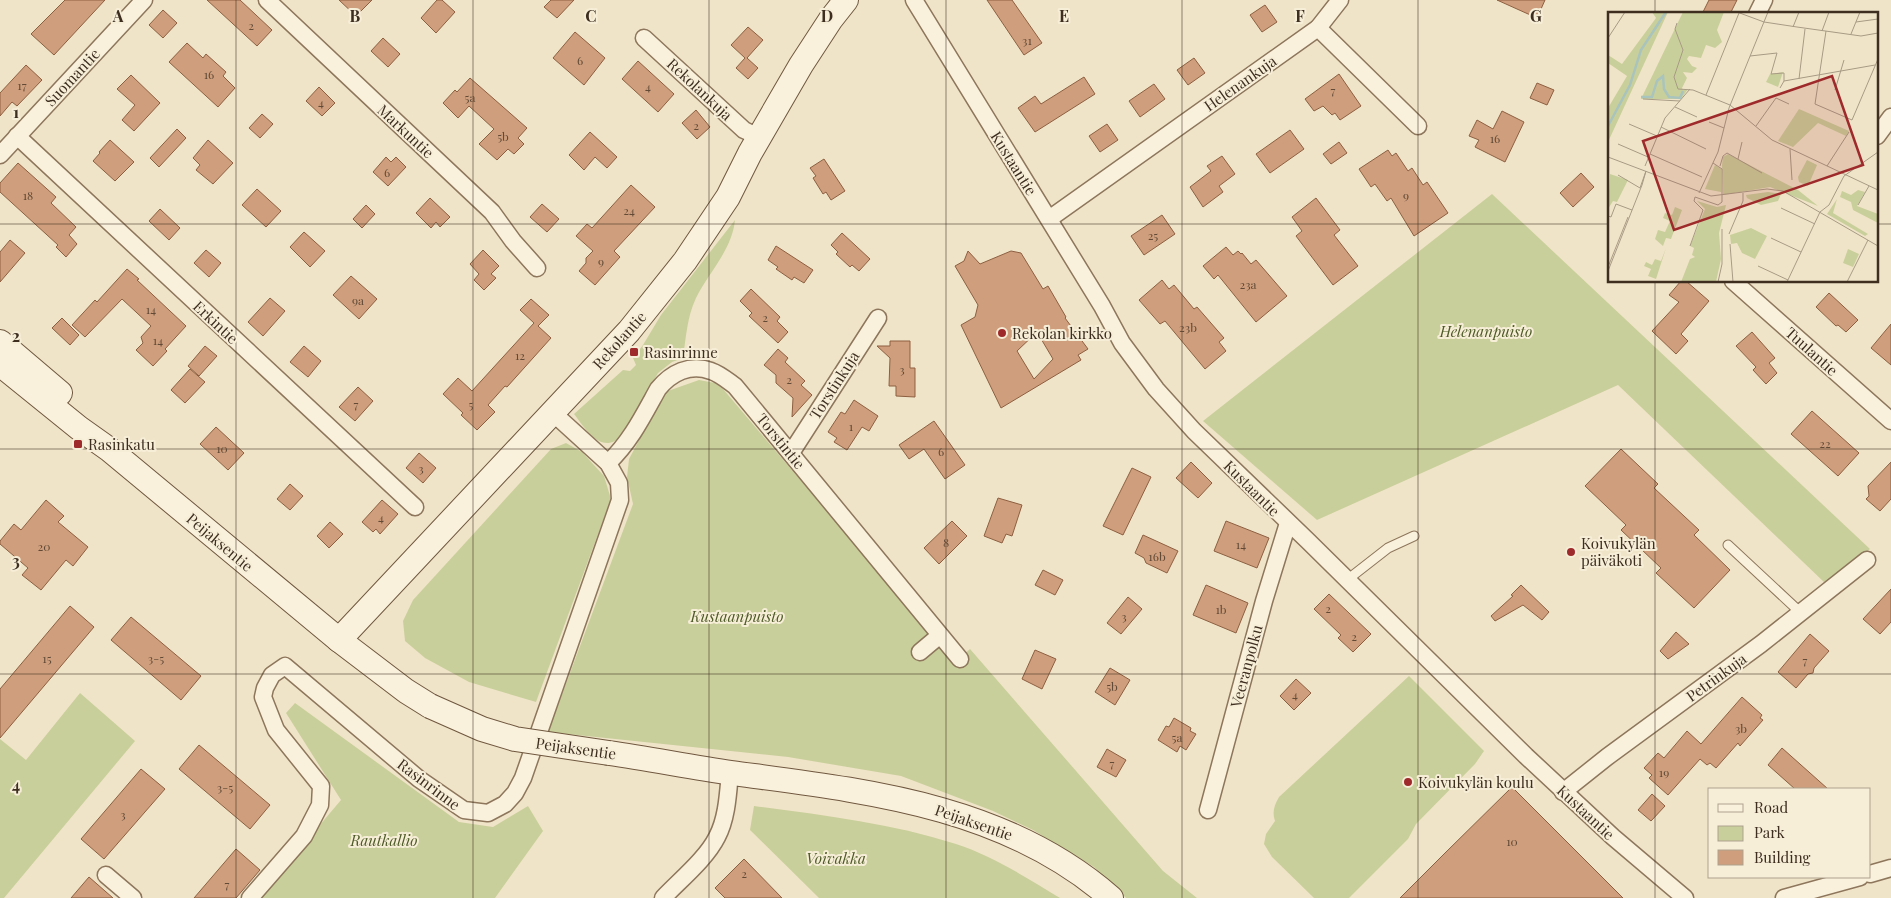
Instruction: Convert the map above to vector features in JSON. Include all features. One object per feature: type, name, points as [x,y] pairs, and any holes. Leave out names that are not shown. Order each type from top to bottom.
[{"type":"main road","name":"Rekolantie","points":[[339,640],[629,332],[685,261],[728,197],[759,137],[801,65],[831,19],[846,0]]},
{"type":"main road","name":"Peijaksentie","points":[[0,342],[87,416],[110,450]]},
{"type":"main road","name":"Peijaksentie","points":[[0,364],[79,428],[110,450],[339,640],[406,691],[430,706],[482,729],[515,739],[840,787],[962,815],[1015,836],[1069,866],[1111,898]]},
{"type":"street","name":"Markuntie","points":[[267,0],[492,212],[513,241],[537,268]]},
{"type":"street","name":"Kustaantie","points":[[914,0],[1102,306],[1122,343],[1156,389],[1194,431],[1526,756],[1613,837],[1685,898]]},
{"type":"street","name":"Helenankuja","points":[[1049,219],[1318,28],[1340,0]]},
{"type":"street","points":[[1758,12],[1764,0]]},
{"type":"street","name":"Suomantie","points":[[0,155],[140,1]]},
{"type":"street","points":[[1318,28],[1418,126]]},
{"type":"street","name":"Rekolankuja","points":[[644,38],[744,130],[759,137]]},
{"type":"street","points":[[1878,135],[1891,118]]},
{"type":"street","name":"Erkintie","points":[[17,136],[415,507]]},
{"type":"street","name":"Tuulantie","points":[[1734,282],[1891,421]]},
{"type":"street","name":"Torstinkuja","points":[[791,453],[878,318]]},
{"type":"street","name":"Torstintie","points":[[608,463],[631,438],[658,389],[671,375],[689,368],[702,368],[713,371],[735,386],[939,636],[960,659]]},
{"type":"street","name":"Rasinrinne","points":[[250,898],[304,836],[320,806],[321,786],[276,730],[263,697],[265,688],[272,675],[285,666],[419,779],[464,810],[488,813],[505,804],[515,793],[523,778],[620,500],[619,483],[608,463],[552,412]]},
{"type":"street","name":"Veeranpolku","points":[[1208,810],[1264,601],[1288,523]]},
{"type":"street","name":"Petrinkuja","points":[[1564,792],[1606,757],[1761,644],[1867,560]]},
{"type":"street","points":[[920,652],[939,636]]},
{"type":"street","points":[[663,898],[711,848],[718,836],[727,800],[730,772]]},
{"type":"street","points":[[1871,874],[1891,868]]},
{"type":"street","points":[[106,875],[133,898]]},
{"type":"street","points":[[1784,898],[1856,878]]},
{"type":"lane","points":[[1347,580],[1388,548],[1414,536]]},
{"type":"lane","points":[[1728,545],[1801,613]]},
{"type":"green space","name":"Helenanpuisto","points":[[1492,194],[1870,549],[1826,584],[1618,385],[1317,520],[1203,421]]},
{"type":"green space","points":[[735,220],[725,251],[701,288],[693,305],[687,328],[683,358],[672,362],[658,373],[623,434],[609,443],[596,439],[584,428],[574,414],[623,370],[630,371],[636,365],[633,358],[661,315]]},
{"type":"green space","name":"Kustaanpuisto","points":[[699,380],[715,383],[723,389],[955,662],[970,649],[1163,871],[1197,898],[1126,898],[1094,867],[1033,830],[993,811],[901,776],[788,757],[548,732],[633,504],[627,477],[629,459],[665,392]]},
{"type":"green space","points":[[566,443],[582,452],[604,476],[611,499],[536,702],[469,682],[425,658],[405,641],[403,621],[413,600],[551,449]]},
{"type":"green space","points":[[1409,676],[1484,751],[1475,764],[1416,824],[1408,839],[1349,898],[1314,898],[1272,857],[1264,844],[1266,834],[1275,821],[1276,803],[1279,797]]},
{"type":"green space","points":[[80,693],[135,741],[4,898],[0,898],[0,739],[26,760]]},
{"type":"green space","name":"Rautkallio","points":[[295,703],[459,822],[493,827],[528,806],[543,831],[495,898],[258,898],[341,800],[286,713]]},
{"type":"green space","name":"Voivakka","points":[[754,806],[881,825],[956,844],[996,861],[1060,898],[819,898],[750,830]]},
{"type":"building","points":[[65,0],[105,0],[54,55],[31,34]]},
{"type":"building","points":[[207,0],[240,0],[272,30],[257,46]]},
{"type":"building","points":[[339,0],[372,0],[356,16]]},
{"type":"building","points":[[437,0],[442,0],[455,12],[436,33],[421,18]]},
{"type":"building","points":[[551,0],[574,0],[557,18],[544,7]]},
{"type":"building","points":[[987,0],[1012,0],[1042,43],[1024,55]]},
{"type":"building","points":[[1497,0],[1545,0],[1537,18]]},
{"type":"building","points":[[1709,0],[1737,0],[1731,12],[1703,12]]},
{"type":"building","points":[[1265,5],[1277,22],[1262,32],[1250,15]]},
{"type":"building","points":[[163,10],[177,23],[163,38],[149,25]]},
{"type":"building","points":[[748,27],[763,40],[747,58],[758,68],[748,79],[736,68],[745,58],[731,45]]},
{"type":"building","points":[[575,32],[605,58],[584,85],[553,58]]},
{"type":"building","points":[[383,38],[400,54],[388,67],[371,51]]},
{"type":"building","points":[[187,43],[203,58],[206,54],[226,72],[223,76],[235,88],[218,107],[169,62]]},
{"type":"building","points":[[1194,58],[1205,73],[1188,85],[1177,70]]},
{"type":"building","points":[[638,61],[674,94],[658,112],[622,79]]},
{"type":"building","points":[[26,65],[42,80],[17,106],[12,102],[0,116],[0,93]]},
{"type":"building","points":[[1339,74],[1361,106],[1340,120],[1335,113],[1332,115],[1323,106],[1314,111],[1305,99]]},
{"type":"building","points":[[131,75],[160,103],[134,131],[122,120],[135,105],[117,89]]},
{"type":"building","points":[[1084,77],[1095,94],[1035,132],[1018,108],[1035,96],[1041,104]]},
{"type":"building","points":[[470,78],[527,128],[518,138],[524,144],[514,154],[508,149],[497,160],[479,144],[494,129],[469,106],[458,118],[443,103]]},
{"type":"building","points":[[1537,83],[1554,90],[1547,105],[1530,98]]},
{"type":"building","points":[[1154,84],[1165,99],[1140,117],[1129,101]]},
{"type":"building","points":[[319,87],[335,103],[322,116],[306,101]]},
{"type":"building","points":[[696,110],[710,127],[697,139],[682,123]]},
{"type":"building","points":[[1502,111],[1524,122],[1505,162],[1475,147],[1479,140],[1469,136],[1477,120],[1493,129]]},
{"type":"building","points":[[262,114],[273,124],[260,138],[249,128]]},
{"type":"building","points":[[1107,124],[1118,140],[1100,152],[1089,136]]},
{"type":"building","points":[[177,129],[186,138],[159,167],[150,158]]},
{"type":"building","points":[[1290,130],[1304,149],[1270,173],[1256,154]]},
{"type":"building","points":[[590,132],[617,157],[607,168],[595,157],[584,170],[569,155]]},
{"type":"building","points":[[110,140],[134,162],[115,181],[93,161]]},
{"type":"building","points":[[208,140],[233,163],[213,184],[196,170],[200,165],[193,158]]},
{"type":"building","points":[[1339,142],[1347,153],[1331,164],[1323,154]]},
{"type":"building","points":[[1388,150],[1392,156],[1396,153],[1408,171],[1412,168],[1423,185],[1427,182],[1448,213],[1414,236],[1391,198],[1387,201],[1375,184],[1371,187],[1359,169]]},
{"type":"building","points":[[1222,156],[1235,174],[1219,186],[1223,192],[1203,207],[1190,187],[1211,171],[1207,166]]},
{"type":"building","points":[[386,157],[391,162],[396,157],[406,167],[388,186],[373,172]]},
{"type":"building","points":[[824,159],[845,191],[831,200],[826,192],[823,194],[813,178],[816,176],[810,168]]},
{"type":"building","points":[[18,163],[56,197],[51,203],[76,227],[69,235],[77,244],[66,257],[56,247],[58,245],[0,192],[0,183]]},
{"type":"building","points":[[1581,173],[1594,187],[1573,207],[1560,193]]},
{"type":"building","points":[[631,185],[655,207],[614,251],[620,257],[595,285],[579,271],[586,263],[586,258],[593,251],[576,236],[587,224],[592,228]]},
{"type":"building","points":[[257,189],[281,211],[266,227],[242,205]]},
{"type":"building","points":[[430,198],[450,217],[440,227],[436,222],[431,228],[416,213]]},
{"type":"building","points":[[1316,198],[1340,230],[1334,235],[1358,266],[1333,285],[1296,236],[1302,231],[1292,217]]},
{"type":"building","points":[[542,204],[559,219],[547,232],[530,217]]},
{"type":"building","points":[[366,205],[375,214],[362,228],[353,219]]},
{"type":"building","points":[[160,209],[180,228],[169,240],[149,221]]},
{"type":"building","points":[[1162,215],[1175,234],[1144,255],[1131,236]]},
{"type":"building","points":[[304,232],[325,251],[310,267],[290,247]]},
{"type":"building","points":[[842,233],[870,259],[859,271],[852,265],[850,267],[836,254],[838,252],[831,245]]},
{"type":"building","points":[[10,240],[25,253],[0,282],[0,252]]},
{"type":"building","points":[[776,246],[813,270],[804,283],[794,277],[792,280],[776,269],[778,267],[768,260]]},
{"type":"building","points":[[1226,247],[1233,255],[1238,251],[1242,253],[1251,264],[1256,260],[1287,296],[1256,322],[1218,275],[1214,279],[1203,266]]},
{"type":"building","points":[[206,250],[221,263],[209,277],[194,263]]},
{"type":"building","points":[[483,250],[499,266],[491,274],[496,278],[484,290],[474,280],[479,274],[470,264]]},
{"type":"building","name":"Rekolan kirkko","points":[[968,251],[980,264],[1011,251],[1021,253],[1043,289],[1048,286],[1065,318],[1088,349],[1078,355],[1081,360],[1001,408],[961,325],[975,317],[978,305],[955,266],[964,261]],"holes":[[[1037,332],[1053,359],[1034,379],[1017,351]]]},
{"type":"building","points":[[127,269],[186,326],[165,349],[167,351],[153,366],[136,350],[143,343],[141,337],[151,326],[122,299],[85,337],[72,325],[95,300],[97,302]]},
{"type":"building","points":[[351,276],[377,299],[359,319],[333,295]]},
{"type":"building","points":[[1162,280],[1169,289],[1174,285],[1194,309],[1197,307],[1224,338],[1219,342],[1226,351],[1205,369],[1165,321],[1160,324],[1139,300]]},
{"type":"building","points":[[1680,282],[1687,282],[1709,301],[1681,334],[1688,341],[1676,354],[1652,331],[1679,302],[1669,295]]},
{"type":"building","points":[[751,289],[780,317],[777,321],[788,332],[778,343],[749,316],[752,313],[740,301]]},
{"type":"building","points":[[1829,293],[1858,320],[1846,332],[1838,325],[1836,326],[1816,307]]},
{"type":"building","points":[[270,298],[285,311],[263,336],[248,322]]},
{"type":"building","points":[[531,299],[549,315],[538,326],[551,338],[507,387],[505,386],[488,405],[495,412],[477,430],[443,394],[458,378],[472,391],[534,323],[520,310]]},
{"type":"building","points":[[62,318],[79,335],[70,345],[52,328]]},
{"type":"building","points":[[1891,324],[1891,365],[1871,348]]},
{"type":"building","points":[[1752,332],[1775,358],[1769,363],[1777,373],[1766,384],[1753,370],[1756,367],[1736,346]]},
{"type":"building","points":[[890,341],[910,341],[910,368],[915,368],[915,397],[896,396],[896,386],[889,386],[890,358],[877,346],[890,346]]},
{"type":"building","points":[[205,346],[217,356],[199,376],[188,366]]},
{"type":"building","points":[[304,346],[321,361],[308,377],[290,362]]},
{"type":"building","points":[[778,349],[788,358],[785,362],[805,381],[801,385],[812,395],[792,417],[793,398],[776,383],[776,375],[764,365]]},
{"type":"building","points":[[190,369],[205,382],[185,403],[171,390]]},
{"type":"building","points":[[358,387],[373,401],[355,421],[339,407]]},
{"type":"building","points":[[854,400],[878,416],[869,431],[862,427],[847,450],[834,442],[837,438],[828,432],[841,412],[845,414]]},
{"type":"building","points":[[1812,411],[1859,453],[1838,476],[1791,434]]},
{"type":"building","points":[[934,421],[965,465],[945,479],[924,449],[909,459],[899,445]]},
{"type":"building","points":[[216,427],[244,453],[228,470],[200,444]]},
{"type":"building","name":"Koivukylän päiväkoti","points":[[1621,449],[1658,484],[1654,488],[1699,530],[1694,535],[1730,570],[1694,608],[1656,573],[1661,568],[1621,530],[1626,525],[1585,486]]},
{"type":"building","points":[[419,453],[436,468],[423,483],[406,468]]},
{"type":"building","points":[[1191,462],[1212,483],[1198,498],[1176,478]]},
{"type":"building","points":[[1891,462],[1891,499],[1880,511],[1866,499],[1869,496],[1868,486]]},
{"type":"building","points":[[1132,468],[1151,477],[1123,535],[1103,526]]},
{"type":"building","points":[[290,484],[303,496],[290,510],[277,499]]},
{"type":"building","points":[[998,498],[1022,505],[1012,536],[1006,534],[1002,543],[984,536]]},
{"type":"building","points":[[46,500],[64,516],[58,522],[88,547],[73,566],[66,560],[41,590],[22,575],[28,568],[0,544],[0,541],[14,524],[21,530]]},
{"type":"building","points":[[382,500],[398,514],[380,534],[376,529],[373,532],[362,522]]},
{"type":"building","points":[[952,521],[967,536],[939,564],[924,548]]},
{"type":"building","points":[[1226,521],[1269,538],[1257,568],[1214,551]]},
{"type":"building","points":[[330,522],[343,534],[329,548],[317,536]]},
{"type":"building","points":[[1143,535],[1178,551],[1167,573],[1146,563],[1144,558],[1135,553]]},
{"type":"building","points":[[1043,570],[1063,580],[1055,595],[1035,585]]},
{"type":"building","points":[[1206,585],[1248,603],[1236,633],[1193,615]]},
{"type":"building","points":[[1521,585],[1549,612],[1542,620],[1523,605],[1495,621],[1491,616],[1513,596],[1511,595]]},
{"type":"building","points":[[1891,589],[1891,622],[1880,634],[1863,619]]},
{"type":"building","points":[[1329,594],[1371,634],[1353,652],[1338,638],[1341,635],[1314,609]]},
{"type":"building","points":[[1128,597],[1142,609],[1121,634],[1107,623]]},
{"type":"building","points":[[70,606],[94,627],[0,738],[0,689]]},
{"type":"building","points":[[131,617],[201,676],[181,700],[111,640]]},
{"type":"building","points":[[1676,632],[1689,644],[1668,659],[1660,651]]},
{"type":"building","points":[[1810,634],[1829,651],[1814,668],[1813,673],[1808,674],[1796,688],[1778,672]]},
{"type":"building","points":[[1035,650],[1056,659],[1042,689],[1022,679]]},
{"type":"building","points":[[1110,668],[1130,680],[1115,705],[1095,692]]},
{"type":"building","points":[[1296,679],[1311,693],[1294,710],[1280,696]]},
{"type":"building","points":[[1742,697],[1762,715],[1760,718],[1763,720],[1740,746],[1738,743],[1716,768],[1710,763],[1707,765],[1700,759],[1668,795],[1649,778],[1652,775],[1644,768],[1658,753],[1664,758],[1687,731],[1701,744]]},
{"type":"building","points":[[1174,718],[1191,728],[1190,731],[1196,734],[1186,750],[1180,746],[1177,752],[1158,740],[1166,726],[1169,727]]},
{"type":"building","points":[[199,745],[270,805],[250,829],[179,769]]},
{"type":"building","points":[[1782,748],[1827,788],[1794,788],[1768,765]]},
{"type":"building","points":[[1107,749],[1126,760],[1116,777],[1097,767]]},
{"type":"building","points":[[141,769],[165,789],[104,859],[81,839]]},
{"type":"building","points":[[1512,787],[1623,898],[1400,898],[1445,853]]},
{"type":"building","points":[[1652,794],[1665,806],[1651,821],[1638,810]]},
{"type":"building","points":[[236,849],[260,870],[236,898],[194,898]]},
{"type":"building","points":[[744,859],[782,898],[725,898],[715,888]]},
{"type":"building","points":[[89,877],[113,898],[71,898]]},
{"type":"place","name":"Rekolan kirkko","points":[[1002,333]]},
{"type":"place","name":"Rasinrinne","points":[[634,352]]},
{"type":"place","name":"Rasinkatu","points":[[78,444]]},
{"type":"place","name":"Koivukylän päiväkoti","points":[[1571,552]]},
{"type":"place","name":"Koivukylän koulu","points":[[1408,782]]}]
